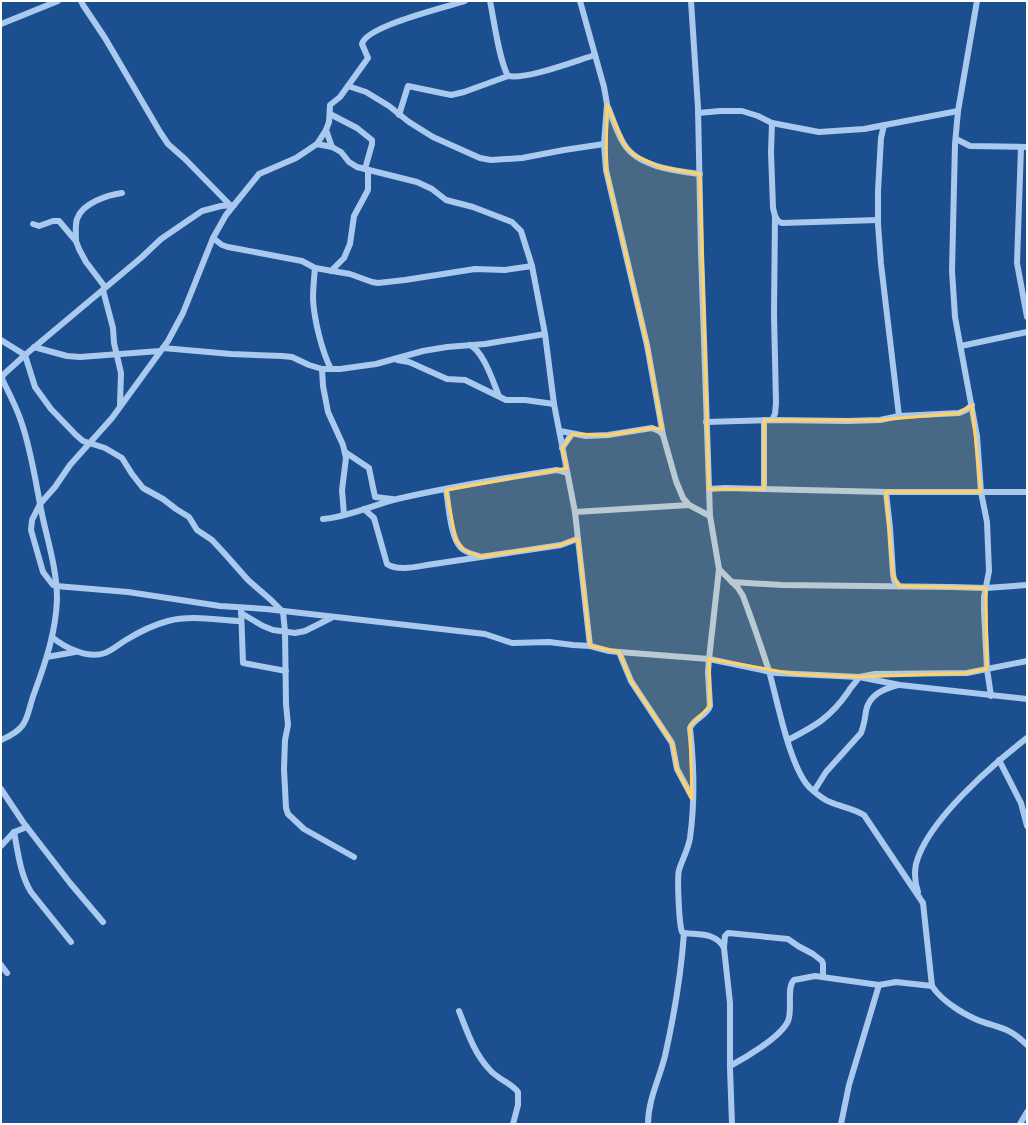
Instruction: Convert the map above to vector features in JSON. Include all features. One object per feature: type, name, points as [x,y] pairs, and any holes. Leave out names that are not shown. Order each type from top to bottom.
[{"type":"street","points":[[1,24],[58,1]]},
{"type":"street","points":[[81,1],[105,38],[168,144],[232,205]]},
{"type":"street","points":[[465,1],[395,22],[373,32],[363,39],[362,42],[368,58],[340,96],[330,105],[329,122],[317,144],[296,158],[259,174],[232,205],[209,246],[183,313],[162,350],[112,418],[88,443],[70,465],[56,487],[40,504],[32,520],[30,530],[43,572],[53,584],[56,586],[128,592],[241,610],[283,612],[485,634],[512,643],[549,642],[590,646],[609,651],[709,659],[783,673],[859,676],[874,674],[967,673],[1027,661]]},
{"type":"street","points":[[490,1],[505,71],[508,76]]},
{"type":"street","points":[[580,1],[604,87],[607,104],[624,144],[641,160],[662,167],[700,174]]},
{"type":"street","points":[[648,1124],[649,1104],[664,1058],[681,974],[684,933],[681,929],[678,874],[690,840],[693,754],[690,728],[693,723],[709,710],[710,706],[708,672],[719,569],[710,516],[706,422],[698,113],[691,1]]},
{"type":"street","points":[[977,1],[958,111],[952,271],[956,317],[972,405],[979,452],[981,492],[987,522],[989,571],[984,610],[987,669],[991,696]]},
{"type":"street","points":[[399,115],[408,86],[451,95],[464,92],[508,76],[533,74],[595,55]]},
{"type":"street","points":[[348,86],[366,92],[390,106],[399,115],[433,137],[480,158],[522,158],[604,144]]},
{"type":"street","points":[[607,104],[604,144],[606,170],[647,345],[663,435],[676,482],[683,498],[689,505],[710,516]]},
{"type":"street","points":[[698,113],[742,111],[772,122],[818,132],[864,129],[958,111]]},
{"type":"street","points":[[330,114],[357,128],[372,140],[367,169],[368,190],[354,216],[350,244],[344,258],[330,271]]},
{"type":"street","points":[[772,122],[772,187],[775,216],[776,410],[772,420]]},
{"type":"street","points":[[884,125],[881,138],[878,220],[881,264],[899,416]]},
{"type":"street","points":[[326,130],[332,147]]},
{"type":"street","points":[[956,139],[970,146],[1024,147],[1017,263],[1027,318]]},
{"type":"street","points":[[317,144],[332,147],[341,152],[349,162],[358,167],[417,182],[432,189],[446,200],[473,207],[512,222],[521,231],[532,266],[545,334],[554,404],[575,512],[590,646]]},
{"type":"street","points":[[76,241],[77,219],[81,211],[99,199],[122,193]]},
{"type":"street","points":[[1,740],[12,735],[25,723],[47,657],[56,617],[54,563],[22,422],[16,405],[2,379],[3,375],[25,354],[162,239],[202,211],[232,205]]},
{"type":"street","points":[[775,216],[778,221],[782,222],[878,220]]},
{"type":"street","points":[[33,224],[39,226],[58,220],[76,241],[86,262],[104,288],[113,328],[116,355],[122,379],[120,406]]},
{"type":"street","points":[[213,238],[222,245]]},
{"type":"street","points":[[209,246],[222,245],[302,261],[315,268],[350,274],[372,282],[386,282],[475,269],[505,270],[532,266]]},
{"type":"street","points":[[315,268],[313,292],[314,310],[323,350],[332,369]]},
{"type":"street","points":[[961,346],[1027,332]]},
{"type":"street","points":[[34,347],[67,356],[80,357],[162,350],[292,357],[322,369],[332,369],[376,364],[423,351],[469,344],[485,344],[545,334]]},
{"type":"street","points":[[1,340],[25,354],[32,381],[42,397],[51,409],[76,435],[88,443],[105,448],[122,458],[143,488],[163,499],[189,517],[197,530],[212,540],[248,580],[283,612],[288,726],[284,768],[286,808],[288,814],[298,825],[354,857]]},
{"type":"street","points":[[469,344],[481,355],[499,396]]},
{"type":"street","points":[[395,359],[409,362],[447,379],[465,380],[506,400],[525,400],[554,404]]},
{"type":"street","points":[[322,369],[323,386],[328,412],[345,452],[346,463],[342,490],[344,515]]},
{"type":"street","points":[[706,422],[764,420],[880,420],[899,416],[959,413],[972,405]]},
{"type":"street","points":[[764,420],[764,489]]},
{"type":"street","points":[[560,431],[586,436],[608,435],[652,428],[659,430],[663,435]]},
{"type":"street","points":[[562,448],[572,434]]},
{"type":"street","points":[[345,452],[369,468],[376,497],[396,500]]},
{"type":"street","points":[[558,470],[565,462]]},
{"type":"street","points":[[323,519],[334,518],[364,508],[396,500],[446,490],[558,470],[567,474]]},
{"type":"street","points":[[709,489],[725,488],[886,492],[1027,492]]},
{"type":"street","points":[[446,490],[456,541],[464,550],[480,557]]},
{"type":"street","points":[[886,492],[893,574],[894,580],[899,586]]},
{"type":"street","points":[[575,512],[689,505]]},
{"type":"street","points":[[364,508],[374,518],[386,562],[389,566],[406,568],[561,545],[577,539]]},
{"type":"street","points":[[719,569],[743,596],[769,671],[788,740],[805,782],[829,802],[857,810],[864,815],[908,882],[920,897]]},
{"type":"street","points":[[732,582],[782,586],[986,588],[1027,585]]},
{"type":"street","points":[[241,610],[243,664],[286,672]]},
{"type":"street","points":[[241,610],[263,626],[273,630],[285,631],[300,632],[332,617]]},
{"type":"street","points":[[47,657],[77,652],[97,654],[107,652],[143,630],[168,621],[191,618],[241,621]]},
{"type":"street","points":[[52,637],[60,644],[77,652]]},
{"type":"street","points":[[619,652],[631,681],[672,743],[677,769],[692,798]]},
{"type":"street","points":[[859,676],[900,685],[1027,699]]},
{"type":"street","points":[[788,740],[819,723],[828,715],[837,706],[859,676]]},
{"type":"street","points":[[814,791],[826,772],[861,733],[864,727],[868,702],[874,696],[886,689],[900,685]]},
{"type":"street","points":[[1027,738],[999,760],[944,815],[926,842],[919,856],[915,872],[915,879],[925,911],[932,986],[942,997],[965,1014],[985,1023],[1007,1029],[1027,1045]]},
{"type":"street","points":[[999,760],[1021,803],[1027,826]]},
{"type":"street","points":[[1,789],[27,827],[102,922]]},
{"type":"street","points":[[1,846],[14,832],[27,827]]},
{"type":"street","points":[[14,832],[26,884],[71,942]]},
{"type":"street","points":[[684,933],[715,938],[724,948]]},
{"type":"street","points":[[732,1124],[730,1003],[724,948],[725,936],[728,933],[788,939],[822,961],[823,977]]},
{"type":"street","points":[[1,965],[5,973]]},
{"type":"street","points":[[730,1066],[765,1045],[785,1026],[790,1016],[791,985],[794,980],[809,976],[879,985],[896,982],[932,986]]},
{"type":"street","points":[[841,1124],[849,1085],[879,985]]},
{"type":"street","points":[[459,1011],[476,1051],[490,1071],[512,1085],[518,1092],[518,1105],[514,1124]]},
{"type":"street","points":[[1020,1124],[1027,1112]]},
{"type":"highlighted area","points":[[607,104],[624,144],[634,155],[661,167],[700,174],[709,489],[764,489],[764,420],[880,420],[959,413],[972,405],[981,492],[886,492],[893,574],[899,586],[986,588],[987,669],[967,673],[859,677],[795,674],[709,659],[710,706],[690,726],[692,799],[677,769],[672,743],[631,681],[619,652],[590,646],[578,539],[561,545],[480,557],[464,550],[456,541],[446,490],[567,468],[562,448],[572,434],[608,435],[652,428],[662,429],[647,345],[606,170]]}]
